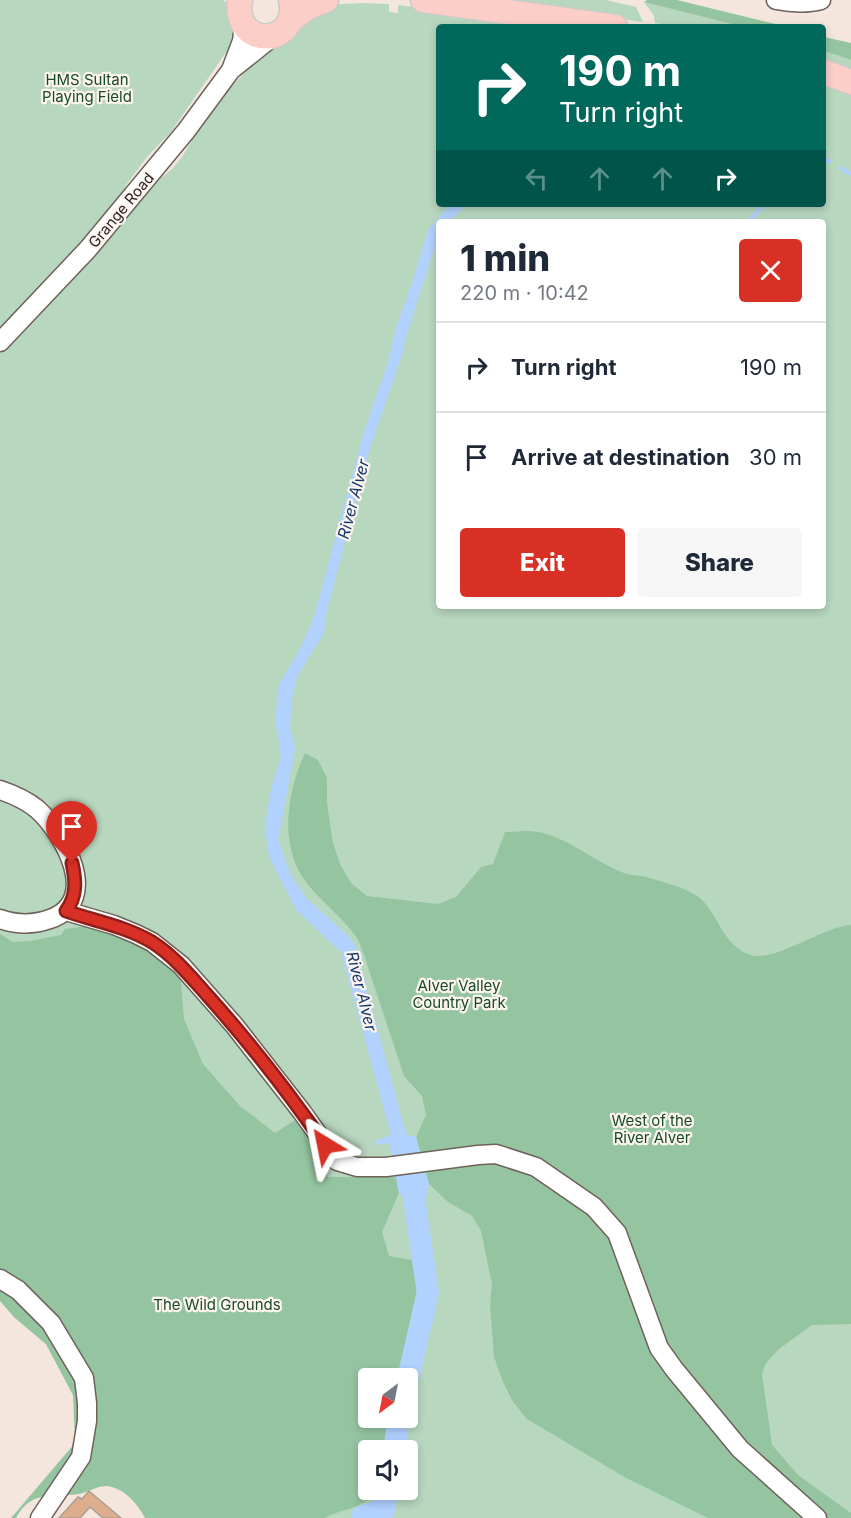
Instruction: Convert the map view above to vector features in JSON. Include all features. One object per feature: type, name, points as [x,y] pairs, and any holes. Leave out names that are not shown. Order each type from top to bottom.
[{"type":"main road","points":[[238,9],[254,34],[263,37],[286,18],[326,0]]},
{"type":"main road","points":[[423,0],[594,24]]},
{"type":"main road","points":[[826,73],[851,82]]},
{"type":"street","points":[[776,0],[789,3],[810,3],[821,0]]},
{"type":"street","name":"Grange Road","points":[[231,70],[242,41],[238,9]]},
{"type":"street","name":"Grange Road","points":[[0,342],[128,203],[231,70],[286,18]]},
{"type":"street","points":[[0,790],[35,808],[65,844],[76,878],[72,902],[66,911],[56,917],[23,924],[0,919]]},
{"type":"street","points":[[66,911],[136,934],[181,965],[234,1025],[337,1161],[357,1167],[386,1167],[496,1154],[536,1167],[594,1207],[617,1233],[659,1347],[674,1369],[740,1449],[817,1518]]},
{"type":"street","points":[[0,1279],[18,1290],[51,1323],[84,1378],[87,1421],[81,1456],[40,1518]]},
{"type":"green space","name":"HMS Sultan Playing Field","points":[[0,0],[223,0],[230,6],[238,35],[171,132],[147,157],[126,185],[116,207],[0,333]]},
{"type":"green space","points":[[481,0],[606,0],[636,7],[643,22]]},
{"type":"green space","points":[[647,0],[677,0],[776,24],[731,24],[644,2]]},
{"type":"green space","points":[[644,2],[731,24],[661,24],[655,23],[654,16]]},
{"type":"green space","name":"Alver Valley Country Park","points":[[389,4],[389,12],[398,13],[398,5],[542,24],[436,24],[436,207],[826,207],[826,81],[851,90],[851,1518],[238,1518],[73,1395],[46,1344],[15,1318],[0,1301],[0,352],[79,271],[154,182],[164,176],[179,161],[207,114],[230,87],[285,36],[319,12],[335,5]]},
{"type":"green space","points":[[826,37],[851,43],[851,60],[826,52]]},
{"type":"green space","points":[[826,52],[851,60],[851,72],[826,64]]},
{"type":"green space","name":"West of the River Alver","points":[[305,753],[318,760],[327,778],[327,802],[332,839],[340,864],[351,883],[367,896],[438,904],[456,897],[481,867],[493,864],[505,832],[528,831],[553,836],[624,873],[664,882],[696,895],[707,906],[732,943],[748,954],[758,956],[770,954],[839,927],[851,925],[851,1324],[812,1325],[779,1349],[766,1363],[762,1374],[772,1445],[798,1475],[851,1513],[851,1518],[708,1518],[626,1478],[527,1419],[513,1402],[494,1357],[490,1305],[492,1284],[481,1231],[472,1216],[448,1202],[429,1184],[416,1137],[426,1115],[422,1096],[404,1076],[360,944],[346,924],[309,886],[299,871],[293,855],[288,821],[290,803],[298,769]]},
{"type":"green space","name":"The Wild Grounds","points":[[95,925],[125,934],[180,971],[184,1019],[203,1064],[240,1106],[275,1133],[298,1118],[328,1177],[396,1177],[399,1193],[382,1232],[389,1256],[412,1260],[417,1289],[400,1368],[358,1368],[358,1428],[388,1428],[385,1440],[358,1440],[358,1500],[367,1500],[360,1505],[325,1518],[145,1518],[127,1495],[105,1486],[80,1494],[35,1499],[24,1507],[16,1518],[11,1518],[75,1443],[73,1395],[46,1344],[15,1318],[0,1301],[0,934],[13,942],[30,941],[61,935],[65,929]]},
{"type":"water","points":[[447,207],[464,207],[452,219],[437,219]]},
{"type":"water","points":[[436,221],[436,244],[402,355],[371,445],[326,615],[324,633],[297,676],[292,697],[290,728],[295,749],[278,840],[290,873],[306,898],[355,945],[403,1123],[407,1135],[416,1137],[429,1184],[423,1211],[412,1216],[406,1199],[399,1193],[389,1143],[375,1145],[375,1141],[391,1135],[341,952],[296,910],[269,857],[265,827],[271,789],[281,756],[275,721],[279,684],[299,651],[313,620],[364,432],[428,230]]},
{"type":"building","points":[[89,1491],[121,1518],[103,1518],[90,1507],[80,1518],[59,1518],[78,1497],[82,1499]]},
{"type":"waterway","points":[[826,159],[830,162]]},
{"type":"waterway","points":[[841,168],[851,174]]},
{"type":"waterway","points":[[751,219],[762,207]]},
{"type":"waterway","name":"River Alver","points":[[410,1368],[428,1293],[412,1185]]},
{"type":"waterway","name":"River Alver","points":[[396,1440],[397,1428]]},
{"type":"waterway","name":"River Alver","points":[[362,1518],[384,1510],[386,1500]]},
{"type":"route","points":[[72,863],[76,878],[75,890],[72,902],[66,911],[136,934],[152,942],[181,965],[234,1025],[325,1145]]}]
